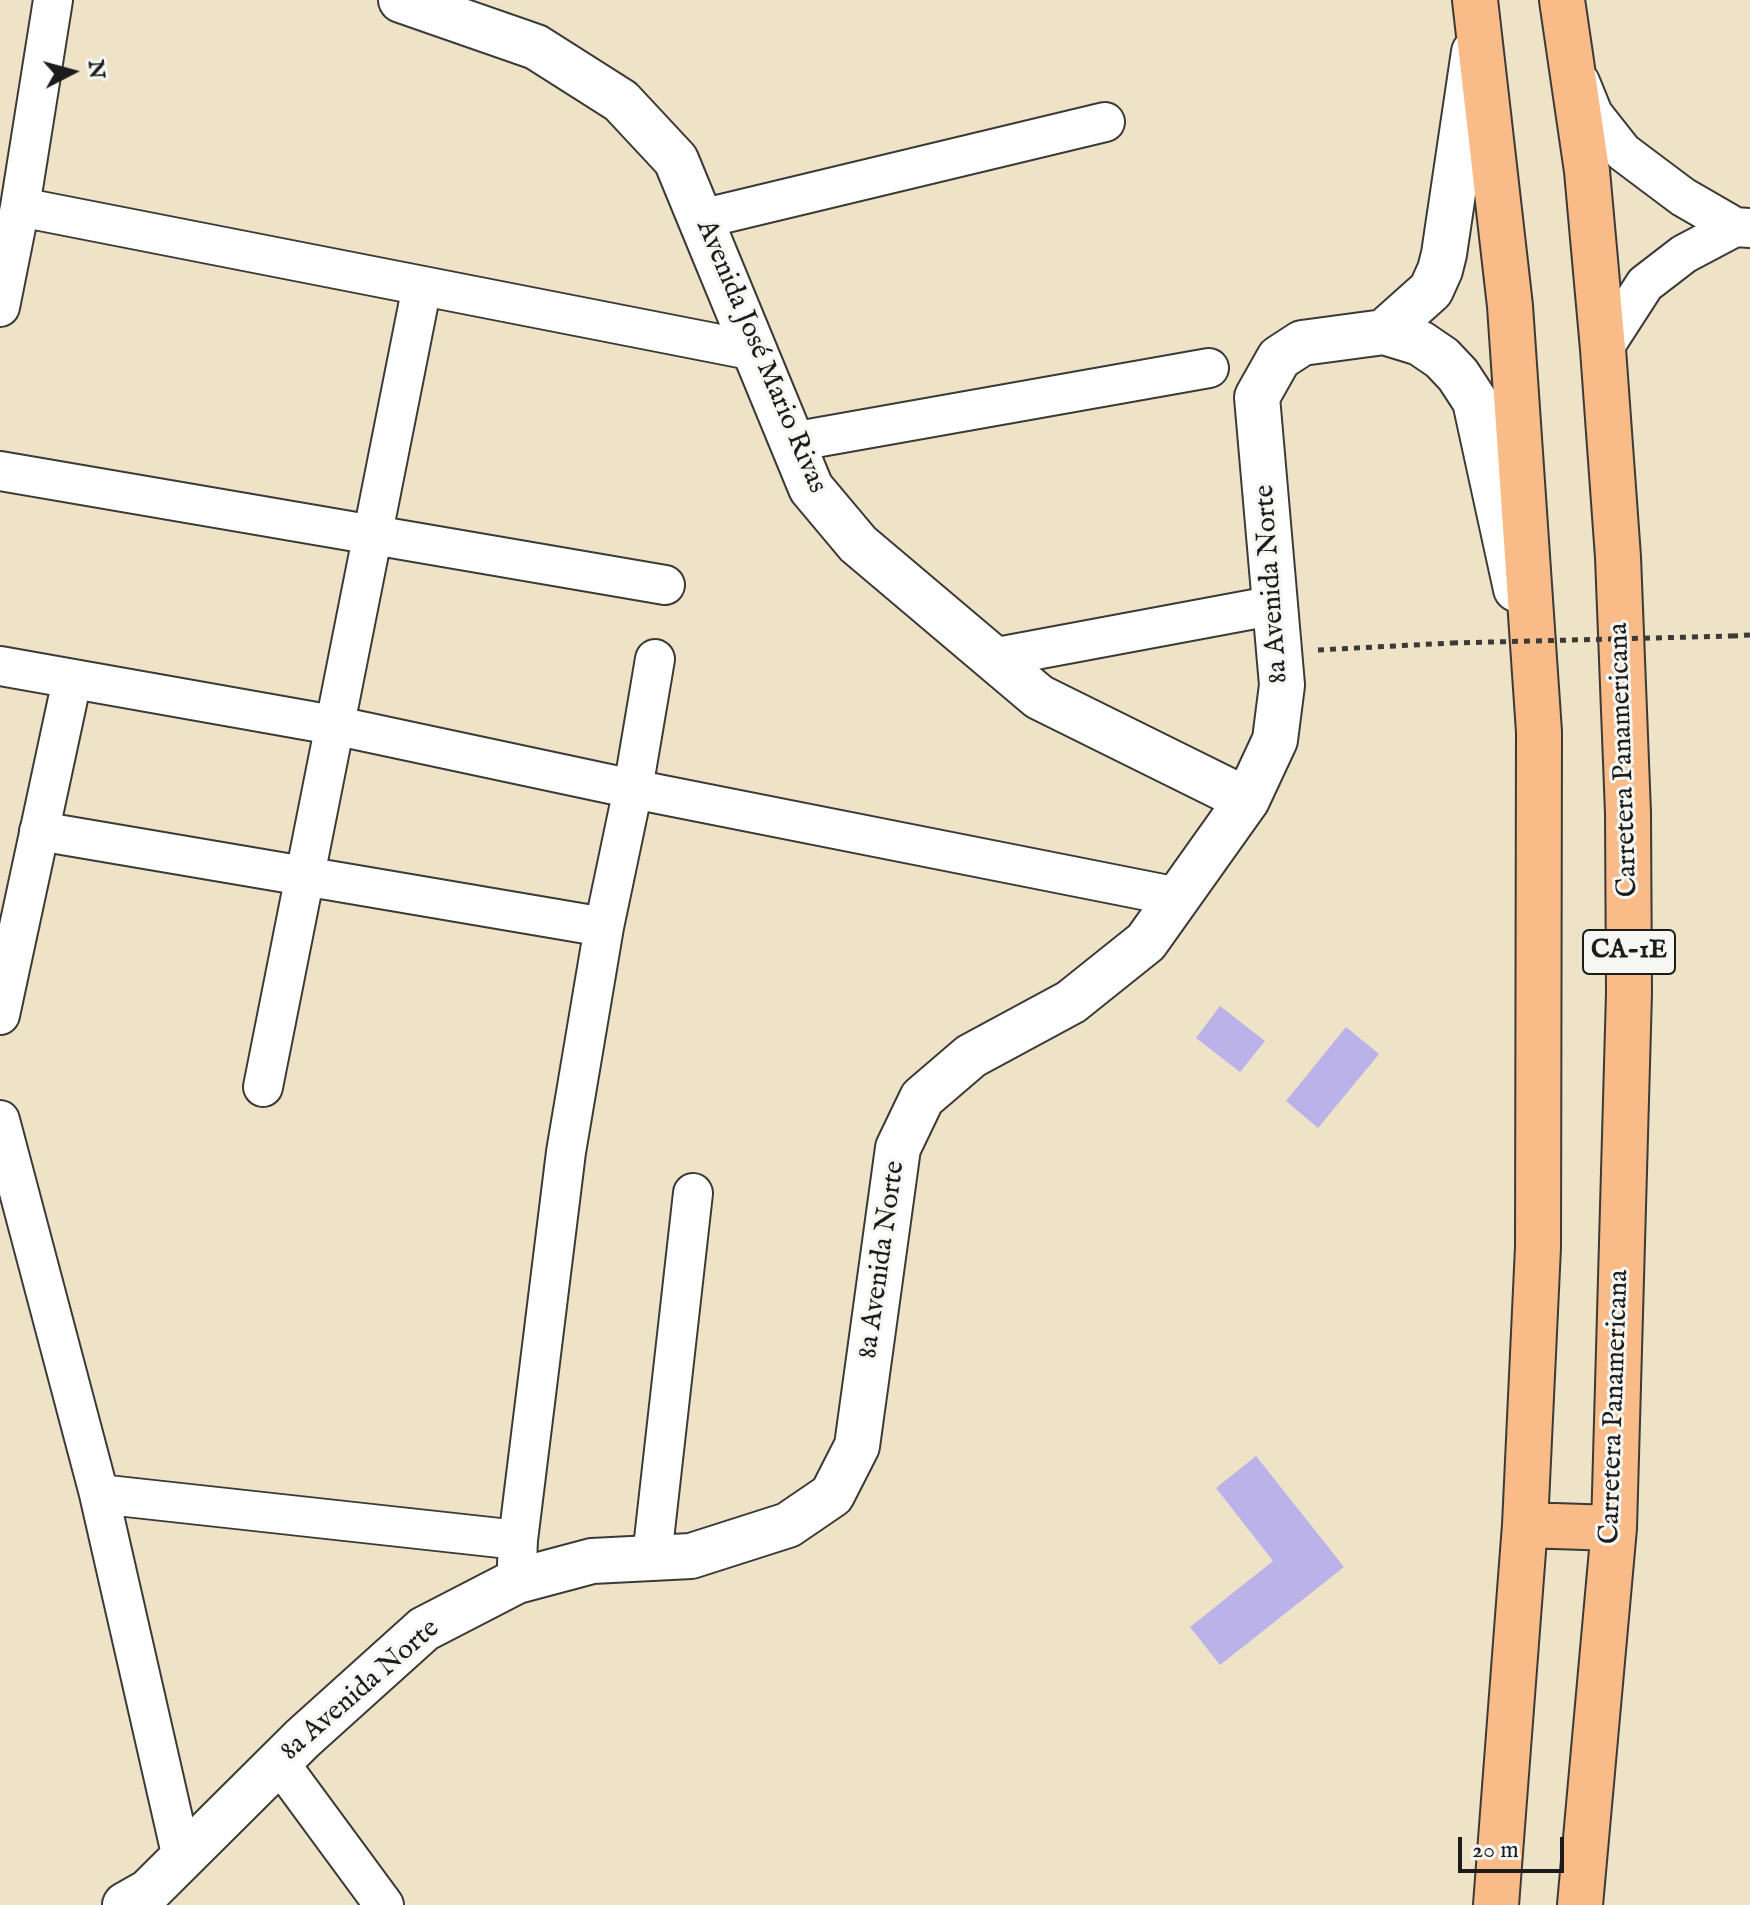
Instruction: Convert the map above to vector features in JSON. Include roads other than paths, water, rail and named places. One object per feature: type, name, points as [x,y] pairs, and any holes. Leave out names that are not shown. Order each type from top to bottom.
[{"type":"highway","name":"Carretera Panamericana","points":[[1562,0],[1587,171],[1603,349],[1618,557],[1628,813],[1629,993],[1614,1528],[1580,1905]]},
{"type":"highway","points":[[1477,11],[1510,306],[1537,690],[1538,1247],[1525,1525],[1496,1905]]},
{"type":"highway","points":[[1525,1525],[1614,1528]]},
{"type":"street","points":[[0,307],[20,207],[53,0]]},
{"type":"street","name":"Avenida José Mario Rivas","points":[[401,0],[536,47],[621,101],[676,160],[811,488],[858,544],[1039,697],[1247,800]]},
{"type":"street","points":[[1384,332],[1431,290],[1440,270],[1477,11]]},
{"type":"street","points":[[1572,64],[1593,114],[1623,152],[1683,197],[1742,228]]},
{"type":"street","points":[[701,219],[1105,122]]},
{"type":"street","points":[[20,207],[755,351]]},
{"type":"street","points":[[1603,349],[1645,284],[1684,254],[1742,228]]},
{"type":"street","points":[[263,1087],[422,286]]},
{"type":"street","name":"8a Avenida Norte","points":[[130,1904],[148,1892],[278,1761],[424,1629],[517,1561],[691,1556],[788,1525],[832,1495],[857,1446],[898,1148],[922,1098],[971,1056],[1071,1002],[1146,942],[1247,800],[1275,740],[1282,685],[1257,397],[1279,358],[1302,343],[1384,332],[1420,343],[1442,358],[1458,375],[1475,401],[1537,690]]},
{"type":"street","points":[[792,442],[1209,368]]},
{"type":"street","points":[[0,471],[665,585]]},
{"type":"street","points":[[992,658],[1276,605]]},
{"type":"street","points":[[99,1494],[517,1561],[566,1152],[604,927],[633,789],[655,659]]},
{"type":"street","points":[[0,666],[333,725],[633,789],[1178,897]]},
{"type":"street","points":[[0,1015],[72,680]]},
{"type":"street","points":[[39,831],[604,927]]},
{"type":"street","points":[[0,1120],[99,1494],[182,1858]]},
{"type":"street","points":[[652,1557],[693,1193]]},
{"type":"street","points":[[278,1761],[384,1905]]}]
